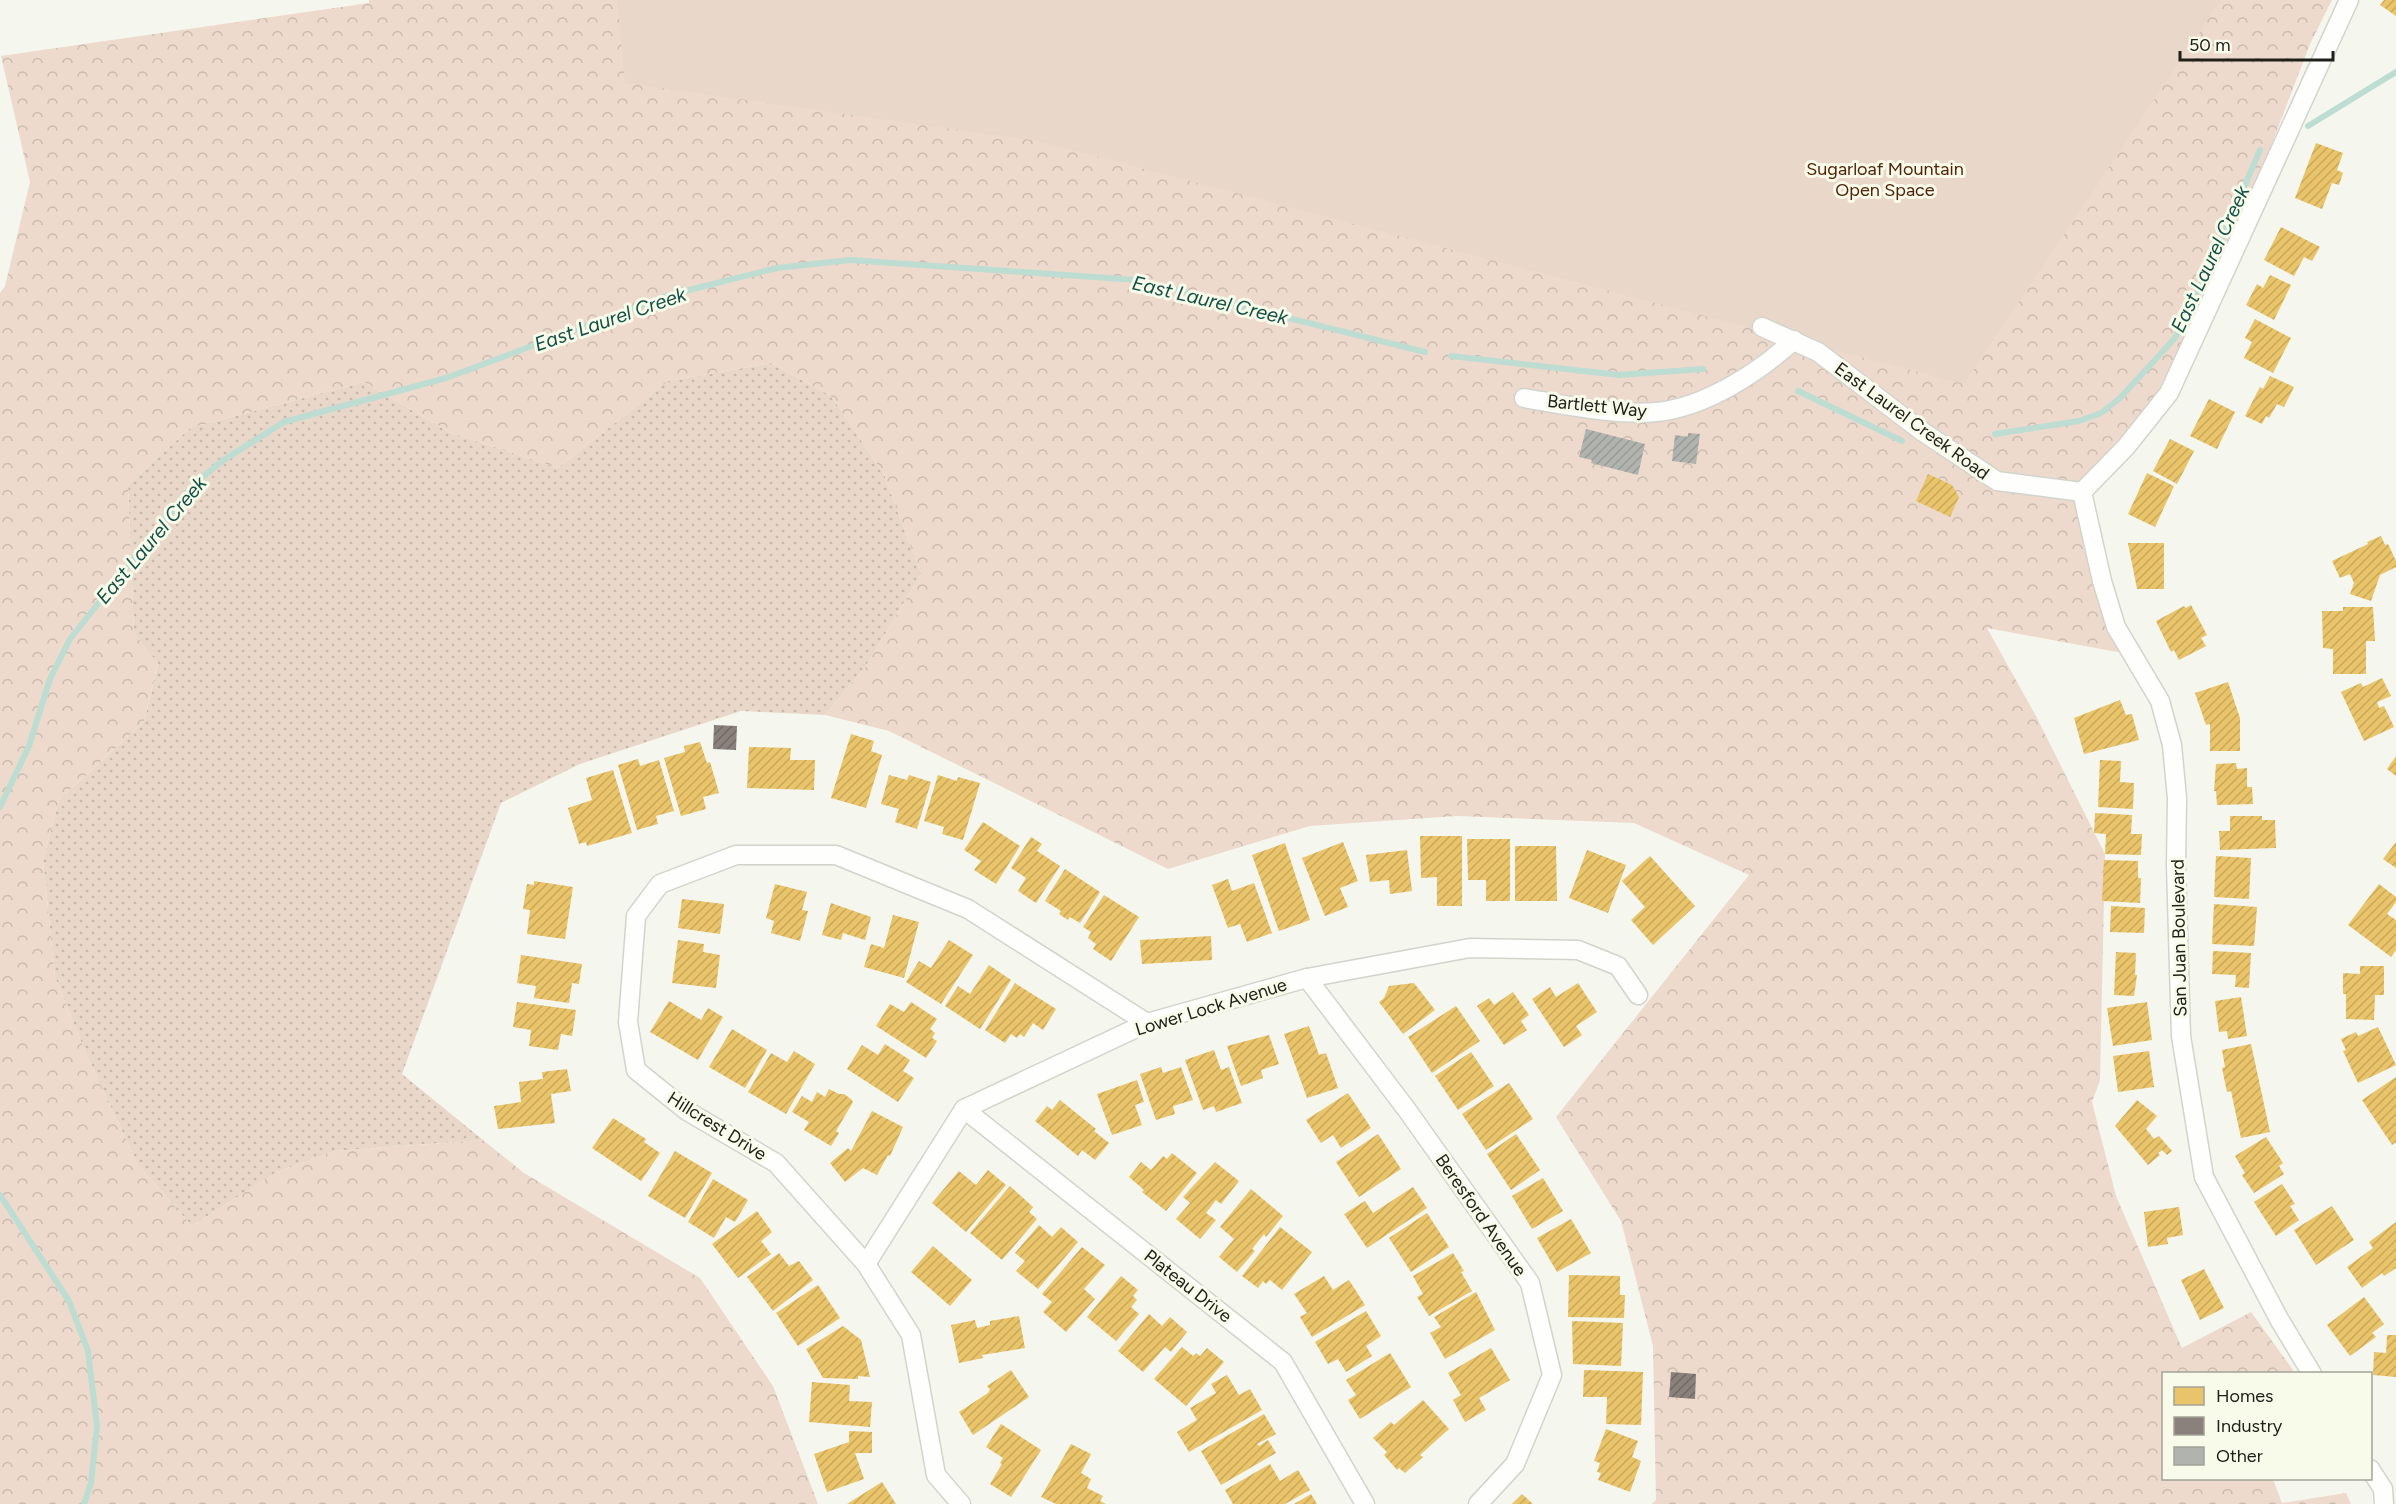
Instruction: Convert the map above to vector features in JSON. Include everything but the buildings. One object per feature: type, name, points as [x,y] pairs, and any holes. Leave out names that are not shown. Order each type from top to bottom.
[{"type":"street","points":[[2082,492],[2126,447],[2169,393],[2226,273],[2349,0]]},
{"type":"street","name":"East Laurel Creek Road","points":[[1762,327],[1818,352],[1904,418],[1997,482],[2082,492]]},
{"type":"street","name":"Bartlett Way","points":[[1524,398],[1620,411],[1657,412],[1683,407],[1708,398],[1769,363],[1794,340]]},
{"type":"street","name":"San Juan Boulevard","points":[[2082,492],[2102,581],[2116,627],[2160,701],[2172,745],[2177,798],[2176,865],[2181,1035],[2204,1177],[2279,1319],[2311,1372]]},
{"type":"street","name":"Hillcrest Drive","points":[[961,1504],[936,1475],[911,1335],[866,1264],[776,1162],[687,1111],[636,1070],[628,1022],[636,916],[660,884],[736,855],[836,855],[968,909],[1147,1023]]},
{"type":"street","name":"Lower Lock Avenue","points":[[964,1109],[1147,1023],[1308,978],[1470,948],[1578,950],[1617,966],[1638,995]]},
{"type":"street","name":"Beresford Avenue","points":[[1308,978],[1407,1110],[1530,1283],[1552,1374],[1515,1464],[1478,1504]]},
{"type":"street","points":[[866,1264],[964,1109]]},
{"type":"street","name":"Plateau Drive","points":[[964,1109],[1283,1362],[1365,1504]]},
{"type":"street","points":[[2372,1472],[2383,1489],[2384,1504]]},
{"type":"green space","points":[[369,0],[2332,0],[2310,44],[2175,397],[2092,495],[2110,585],[2139,656],[1987,628],[2036,716],[2105,854],[2100,1080],[2092,1102],[2116,1196],[2182,1348],[2251,1312],[2293,1370],[2292,1372],[2162,1372],[2162,1480],[2273,1480],[2282,1503],[2346,1493],[2351,1504],[1652,1504],[1656,1500],[1653,1346],[1621,1221],[1556,1117],[1749,875],[1634,823],[1457,816],[1310,826],[1168,869],[889,731],[825,715],[866,666],[921,574],[884,474],[831,396],[771,363],[668,381],[558,468],[449,432],[364,382],[190,428],[128,485],[134,633],[158,663],[144,722],[59,800],[43,860],[55,977],[84,1049],[138,1165],[192,1226],[277,1172],[335,1151],[483,1140],[524,1173],[700,1278],[773,1386],[818,1504],[0,1504],[0,293],[5,286],[30,182],[1,56],[369,3]]},
{"type":"green space","name":"Sugarloaf Mountain Open Space","points":[[617,0],[2221,0],[1964,384],[1038,141],[625,83]]},
{"type":"green space","points":[[771,363],[831,396],[884,474],[921,574],[866,666],[825,715],[741,711],[580,764],[501,803],[402,1074],[483,1140],[335,1151],[277,1172],[192,1226],[138,1165],[84,1049],[55,977],[43,860],[59,800],[144,722],[158,664],[134,633],[128,485],[190,428],[364,382],[449,432],[558,468],[668,381]]},
{"type":"waterway","name":"East Laurel Creek","points":[[2308,126],[2396,72]]},
{"type":"waterway","name":"East Laurel Creek","points":[[1995,434],[2079,421],[2101,413],[2120,398],[2175,338],[2215,255],[2260,150]]},
{"type":"waterway","name":"East Laurel Creek","points":[[0,807],[29,746],[50,679],[70,639],[192,486],[222,461],[284,422],[446,378],[669,295],[777,268],[850,260],[1136,280],[1425,352]]},
{"type":"waterway","name":"East Laurel Creek","points":[[1451,356],[1619,375],[1703,369]]},
{"type":"waterway","name":"East Laurel Creek","points":[[1798,391],[1902,441]]},
{"type":"waterway","name":"East Laurel Creek","points":[[0,1195],[69,1301],[88,1351],[97,1426],[91,1483],[84,1504]]}]
